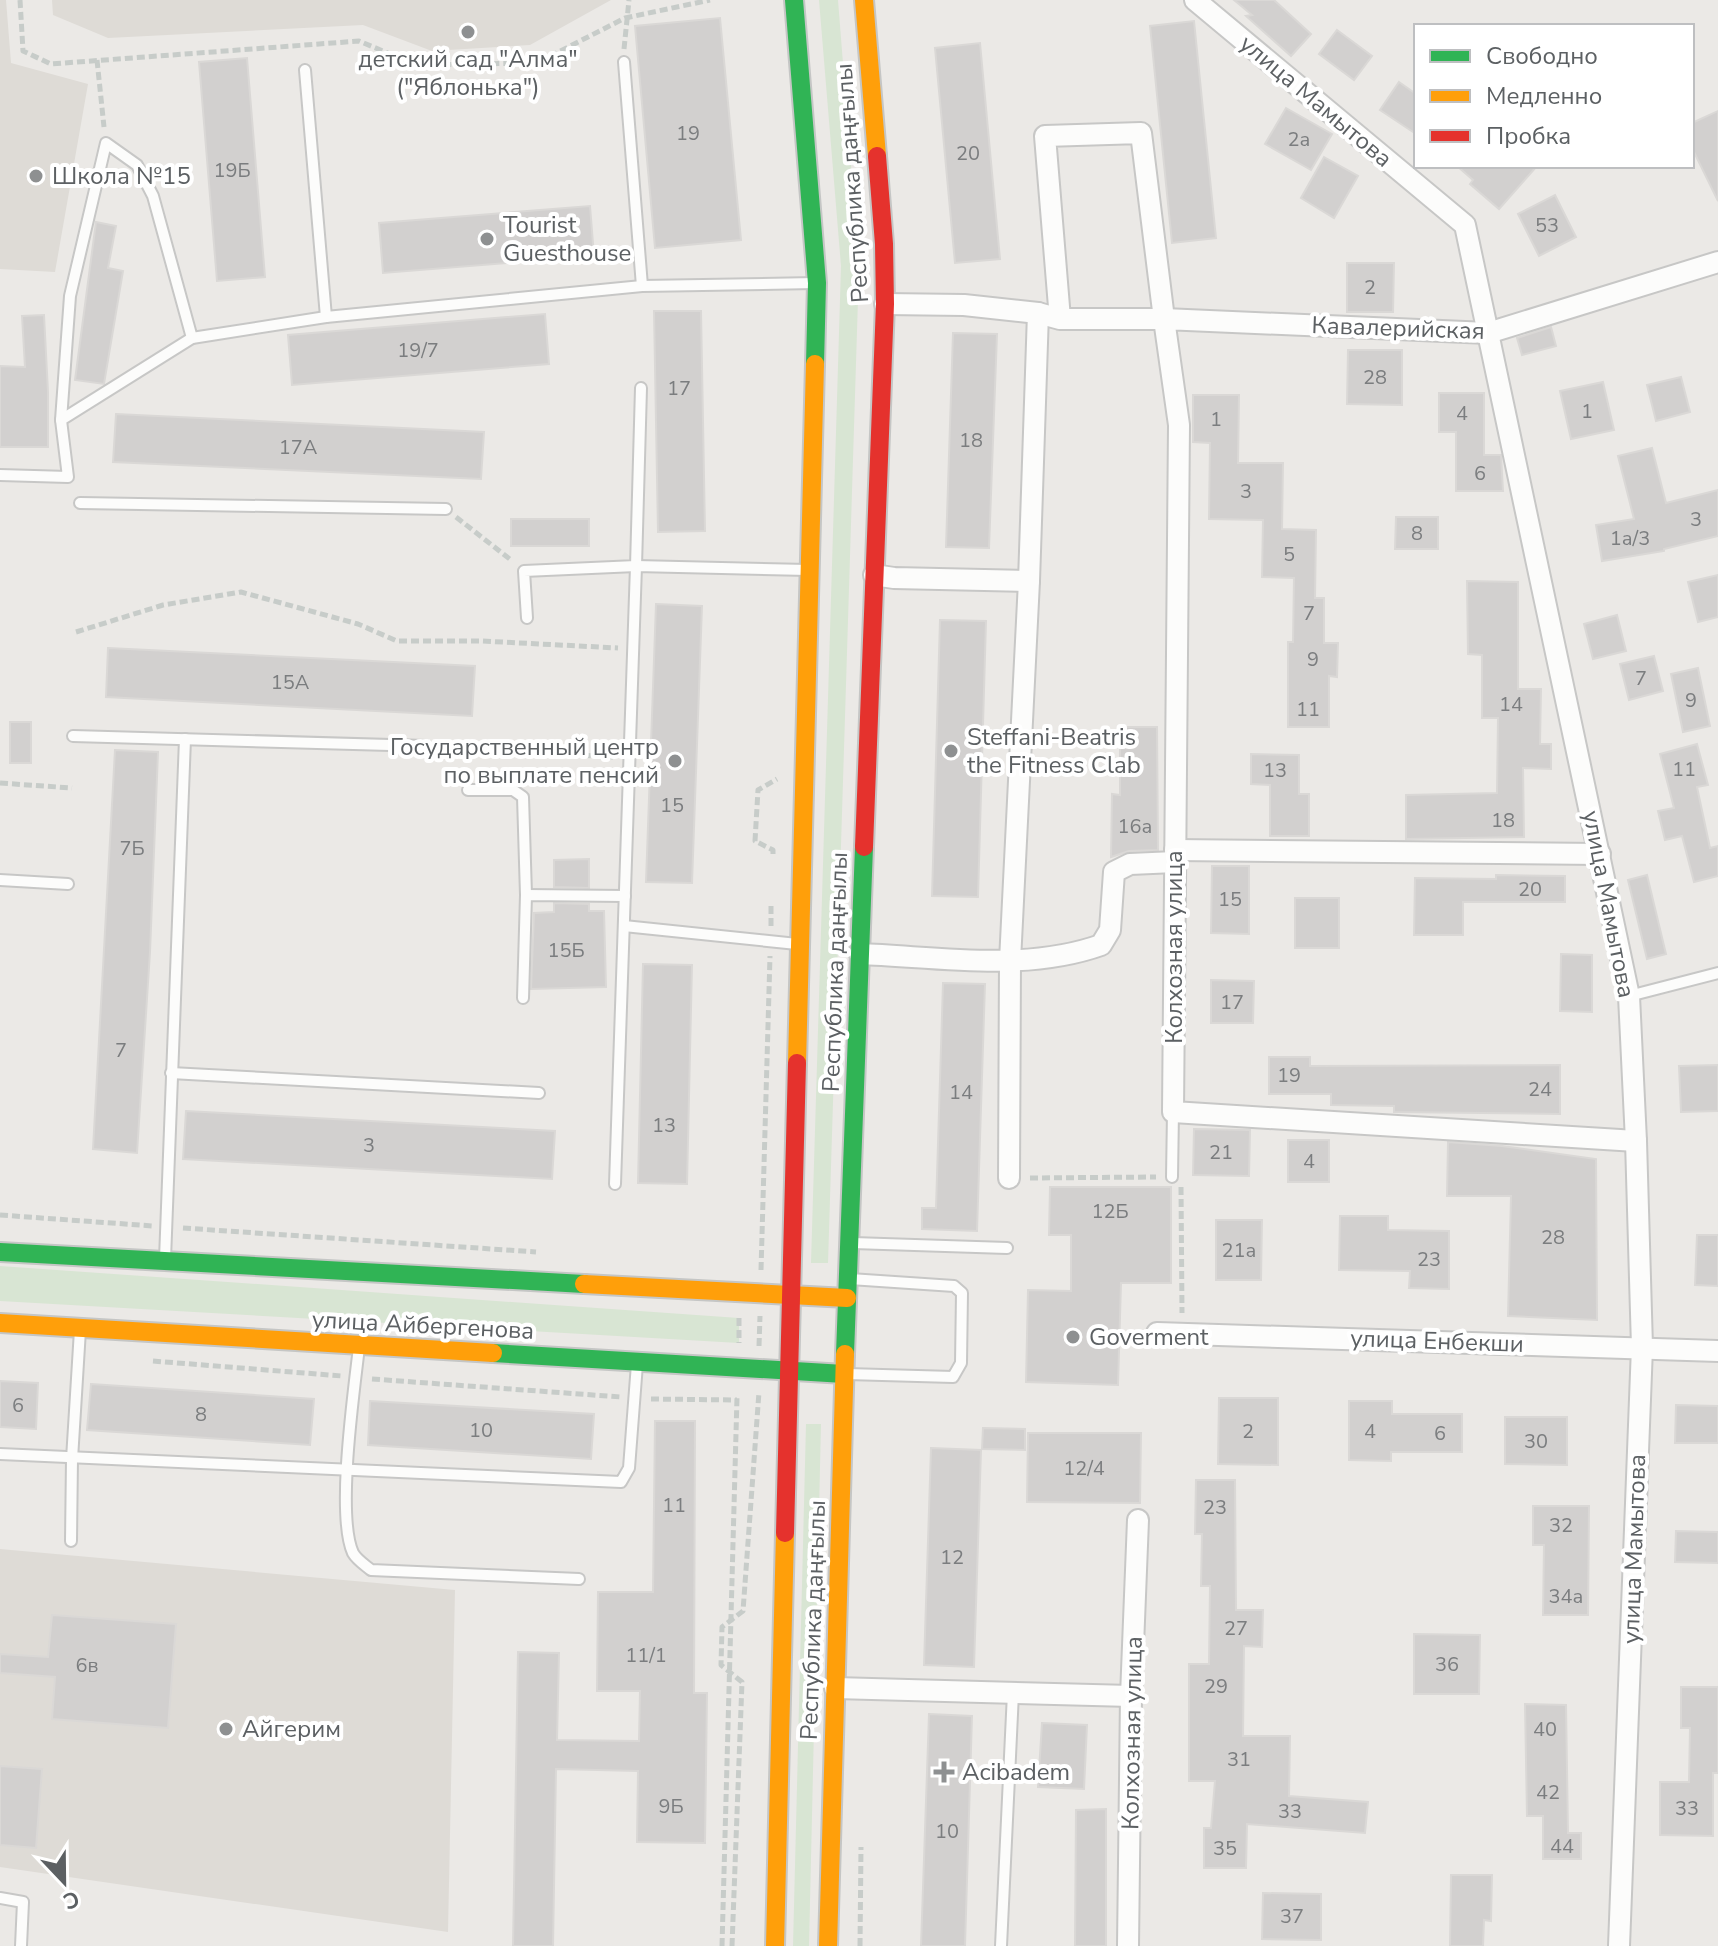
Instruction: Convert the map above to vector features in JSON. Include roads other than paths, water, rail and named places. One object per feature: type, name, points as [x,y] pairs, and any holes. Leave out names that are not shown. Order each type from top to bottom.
[{"type":"main road","name":"Республика даңғылы","points":[[775,1946],[817,283],[794,0]]},
{"type":"main road","name":"Республика даңғылы","points":[[828,1946],[844,1374],[885,304],[885,254],[864,0]]},
{"type":"main road","name":"улица Айбергенова","points":[[0,1252],[847,1298]]},
{"type":"main road","name":"улица Айбергенова","points":[[0,1323],[844,1374]]},
{"type":"street","name":"улица Мамытова","points":[[1195,0],[1465,225],[1629,996],[1642,1347],[1619,1946]]},
{"type":"street","name":"Колхозная улица","points":[[1060,319],[1045,136],[1141,133],[1179,425],[1173,1112]]},
{"type":"street","name":"Кавалерийская","points":[[885,304],[964,305],[1038,313],[1060,319],[1164,319],[1488,333],[1718,262]]},
{"type":"street","points":[[1009,1178],[1010,961],[1029,581],[1038,313]]},
{"type":"street","points":[[874,575],[1029,581]]},
{"type":"street","points":[[860,954],[1010,961],[1084,951],[1101,945],[1110,930],[1114,872],[1130,864],[1175,856],[1600,854]]},
{"type":"street","points":[[1173,1112],[1636,1141]]},
{"type":"street","name":"улица Енбекши","points":[[1157,1333],[1718,1351]]},
{"type":"street","name":"Колхозная улица","points":[[1128,1946],[1131,1696],[1138,1520]]},
{"type":"street","points":[[835,1688],[1131,1696]]},
{"type":"lane","points":[[624,62],[642,286]]},
{"type":"lane","points":[[305,70],[326,317]]},
{"type":"lane","points":[[0,475],[68,477],[61,420],[70,296],[106,143],[137,165],[153,196],[192,338]]},
{"type":"lane","points":[[61,420],[192,338],[326,317],[642,286],[817,283]]},
{"type":"lane","points":[[615,1184],[641,388]]},
{"type":"lane","points":[[80,503],[446,509]]},
{"type":"lane","points":[[527,618],[524,571],[636,566],[809,570]]},
{"type":"lane","points":[[73,736],[426,746]]},
{"type":"lane","points":[[165,1261],[185,739]]},
{"type":"lane","points":[[468,790],[513,790],[523,797],[526,895],[523,998]]},
{"type":"lane","points":[[0,880],[68,884]]},
{"type":"lane","points":[[526,895],[625,896]]},
{"type":"lane","points":[[624,926],[799,944]]},
{"type":"lane","points":[[1629,996],[1718,973]]},
{"type":"lane","points":[[171,1073],[539,1093]]},
{"type":"lane","points":[[1172,1177],[1173,1112]]},
{"type":"lane","points":[[849,1243],[1007,1248]]},
{"type":"lane","points":[[844,1374],[953,1377],[961,1363],[962,1293],[954,1286],[848,1279]]},
{"type":"lane","points":[[71,1541],[72,1459],[80,1328]]},
{"type":"lane","points":[[359,1345],[347,1470],[348,1538],[355,1557],[371,1570],[579,1579]]},
{"type":"lane","points":[[0,1454],[621,1482],[629,1468],[637,1362]]},
{"type":"lane","points":[[1001,1946],[1013,1693]]},
{"type":"lane","points":[[0,1898],[23,1902],[21,1946]]},
{"type":"place","name":"детский сад \"Алма\" (\"Яблонька\")","points":[[468,32]]},
{"type":"place","name":"Школа №15","points":[[36,176]]},
{"type":"place","name":"Tourist Guesthouse","points":[[487,239]]},
{"type":"place","name":"Steffani-Beatris the Fitness Clab","points":[[951,751]]},
{"type":"place","name":"Государственный центр по выплате пенсий","points":[[675,761]]},
{"type":"place","name":"Goverment","points":[[1073,1337]]},
{"type":"place","name":"Айгерим","points":[[226,1729]]},
{"type":"place","name":"Acibadem","points":[[944,1772]]}]
